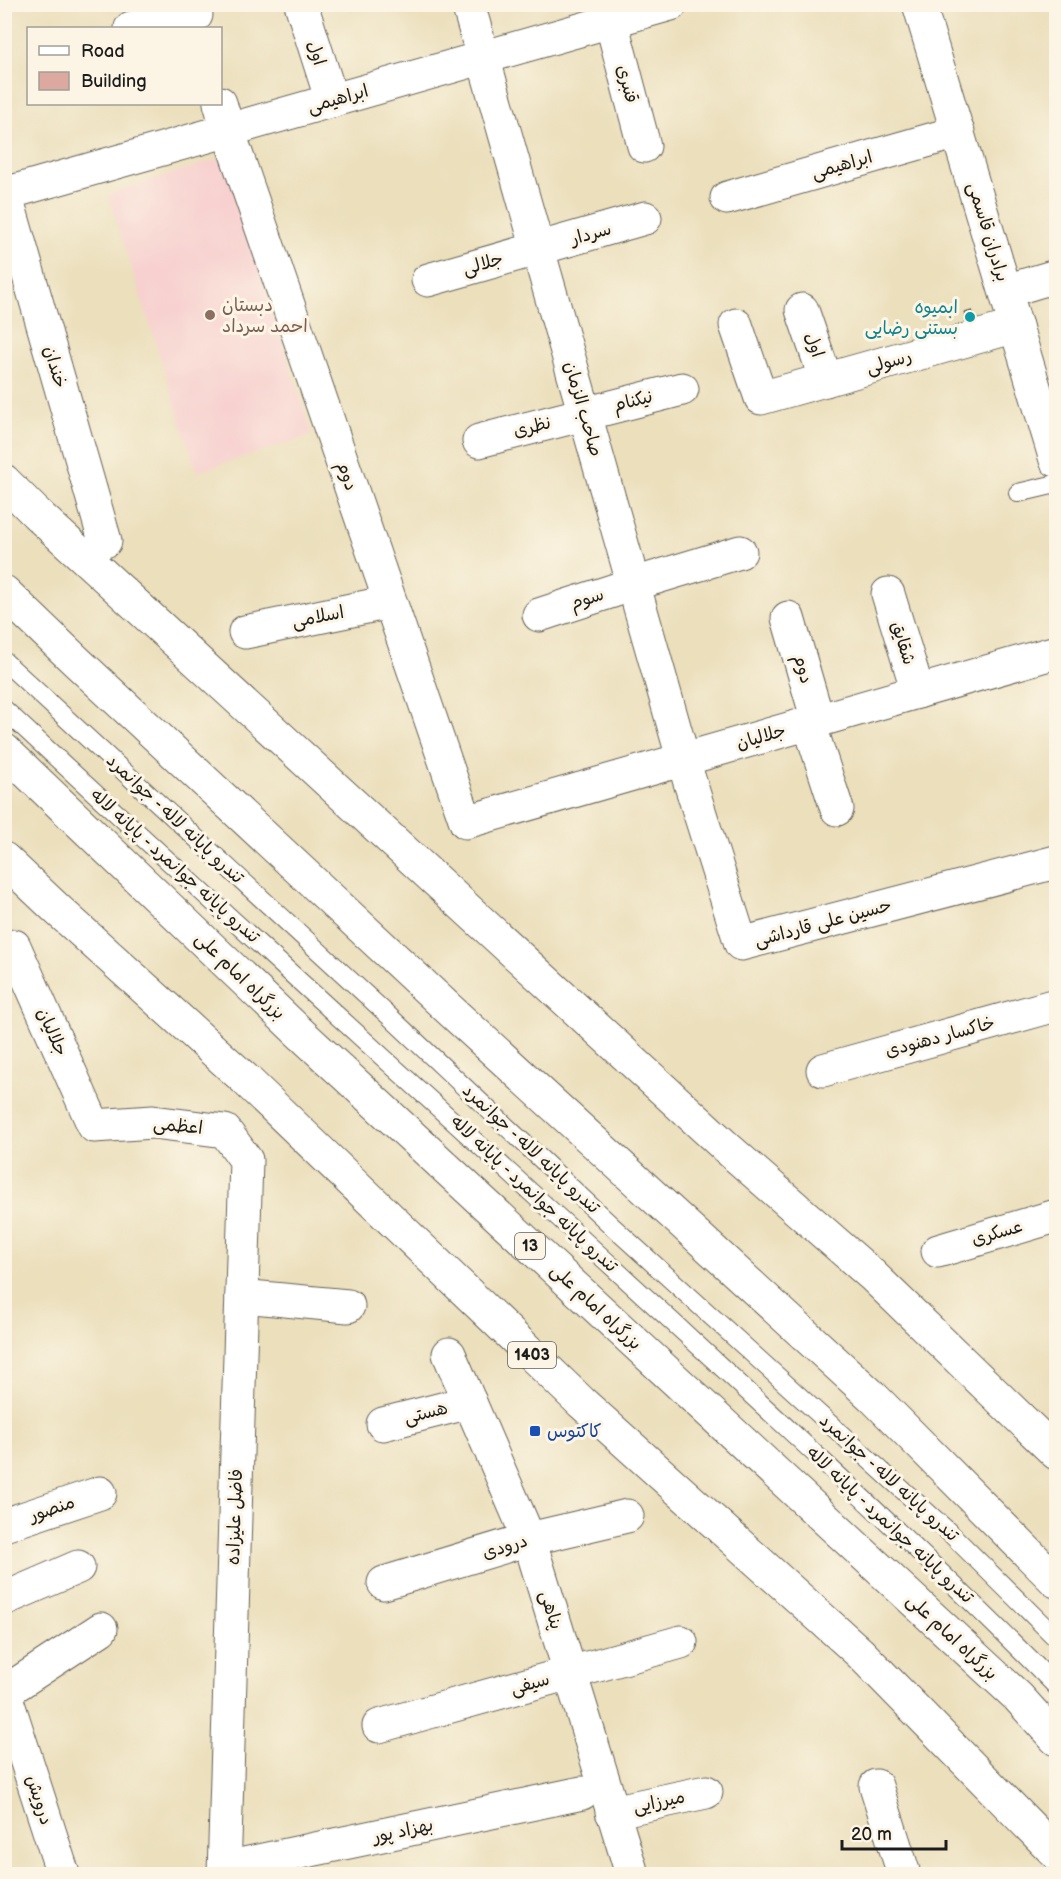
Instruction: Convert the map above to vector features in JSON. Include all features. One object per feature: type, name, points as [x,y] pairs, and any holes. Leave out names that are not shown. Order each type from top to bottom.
[{"type":"main road","name":"اول","points":[[301,4],[332,101]]},
{"type":"main road","name":"صاحب الزمان","points":[[468,4],[684,759]]},
{"type":"main road","name":"ابراهیمی","points":[[5,192],[224,117],[332,101],[671,4]]},
{"type":"main road","name":"برادران قاسمی","points":[[920,4],[1056,460]]},
{"type":"main road","points":[[136,27],[197,16]]},
{"type":"main road","name":"قنبری","points":[[611,21],[644,146]]},
{"type":"main road","name":"دوم","points":[[224,117],[466,822]]},
{"type":"main road","name":"ابراهیمی","points":[[727,198],[958,132]]},
{"type":"main road","name":"خندان","points":[[5,192],[105,541]]},
{"type":"main road","name":"سردار","points":[[538,249],[645,218]]},
{"type":"main road","name":"جلالی","points":[[428,280],[538,249]]},
{"type":"main road","points":[[1006,291],[1056,276]]},
{"type":"main road","name":"اول","points":[[802,310],[826,380]]},
{"type":"main road","name":"رسولی","points":[[736,325],[761,398],[1016,326]]},
{"type":"main road","name":"نیکنام","points":[[585,414],[681,389]]},
{"type":"main road","name":"نظری","points":[[479,441],[585,414]]},
{"type":"main road","points":[[4,481],[709,1132],[872,1275],[1056,1453]]},
{"type":"main road","points":[[634,584],[740,552]]},
{"type":"main road","name":"سوم","points":[[539,615],[634,584]]},
{"type":"main road","points":[[4,592],[452,1012],[873,1397],[1056,1581]]},
{"type":"main road","name":"شقایق","points":[[888,594],[918,692]]},
{"type":"main road","name":"اسلامی","points":[[245,632],[390,602]]},
{"type":"main road","name":"دوم","points":[[788,618],[837,809]]},
{"type":"main road","name":"جلالیان","points":[[466,822],[1056,652]]},
{"type":"main road","name":"بزرگراه امام علی","points":[[4,750],[299,1032],[1018,1697],[1056,1739]]},
{"type":"main road","name":"حسین علی قارداشی","points":[[684,759],[741,944],[1056,862]]},
{"type":"main road","name":"1403","points":[[4,859],[246,1079],[581,1402],[860,1653],[1056,1853]]},
{"type":"main road","name":"جلالیان","points":[[4,949],[14,946],[94,1126]]},
{"type":"main road","name":"خاکسار دهنودی","points":[[823,1070],[1056,1005]]},
{"type":"main road","name":"اعظمی","points":[[94,1126],[153,1122],[225,1131],[246,1160]]},
{"type":"main road","name":"فاضل علیزاده","points":[[224,1871],[246,1160]]},
{"type":"main road","name":"عسکری","points":[[938,1251],[1056,1216]]},
{"type":"main road","points":[[242,1296],[348,1306]]},
{"type":"main road","name":"پناهی","points":[[449,1354],[529,1539],[632,1875]]},
{"type":"main road","name":"هستی","points":[[383,1424],[470,1402]]},
{"type":"main road","name":"منصور","points":[[4,1526],[100,1493]]},
{"type":"main road","name":"درودی","points":[[384,1583],[529,1539],[627,1516]]},
{"type":"main road","points":[[4,1599],[78,1567]]},
{"type":"main road","points":[[5,1692],[101,1629]]},
{"type":"main road","name":"سیفی","points":[[379,1726],[681,1642]]},
{"type":"main road","name":"درویش","points":[[5,1692],[11,1735],[63,1875]]},
{"type":"main road","points":[[876,1786],[906,1870]]},
{"type":"main road","name":"میرزایی","points":[[612,1812],[706,1792]]},
{"type":"main road","name":"بهزاد پور","points":[[224,1871],[582,1793]]},
{"type":"lane","points":[[1018,494],[1056,484]]},
{"type":"lane","name":"تندرو پایانه لاله - جوانمرد","points":[[4,661],[389,1016],[613,1227],[951,1534],[1056,1638]]},
{"type":"lane","name":"تندرو پایانه جوانمرد - پایانه لاله","points":[[4,709],[800,1440],[932,1564],[1056,1686]]},
{"type":"shaded area","name":"دبستان احمد سرداد","points":[[224,157],[312,435],[197,472],[108,194]]},
{"type":"building","name":"ابمیوه بستنی رضایی","points":[[972,311],[975,322],[968,324],[965,313]]},
{"type":"place","name":"دبستان احمد سرداد","points":[[210,315]]},
{"type":"place","name":"ابمیوه بستنی رضایی","points":[[970,317]]},
{"type":"place","name":"کاکتوس","points":[[535,1431]]}]
